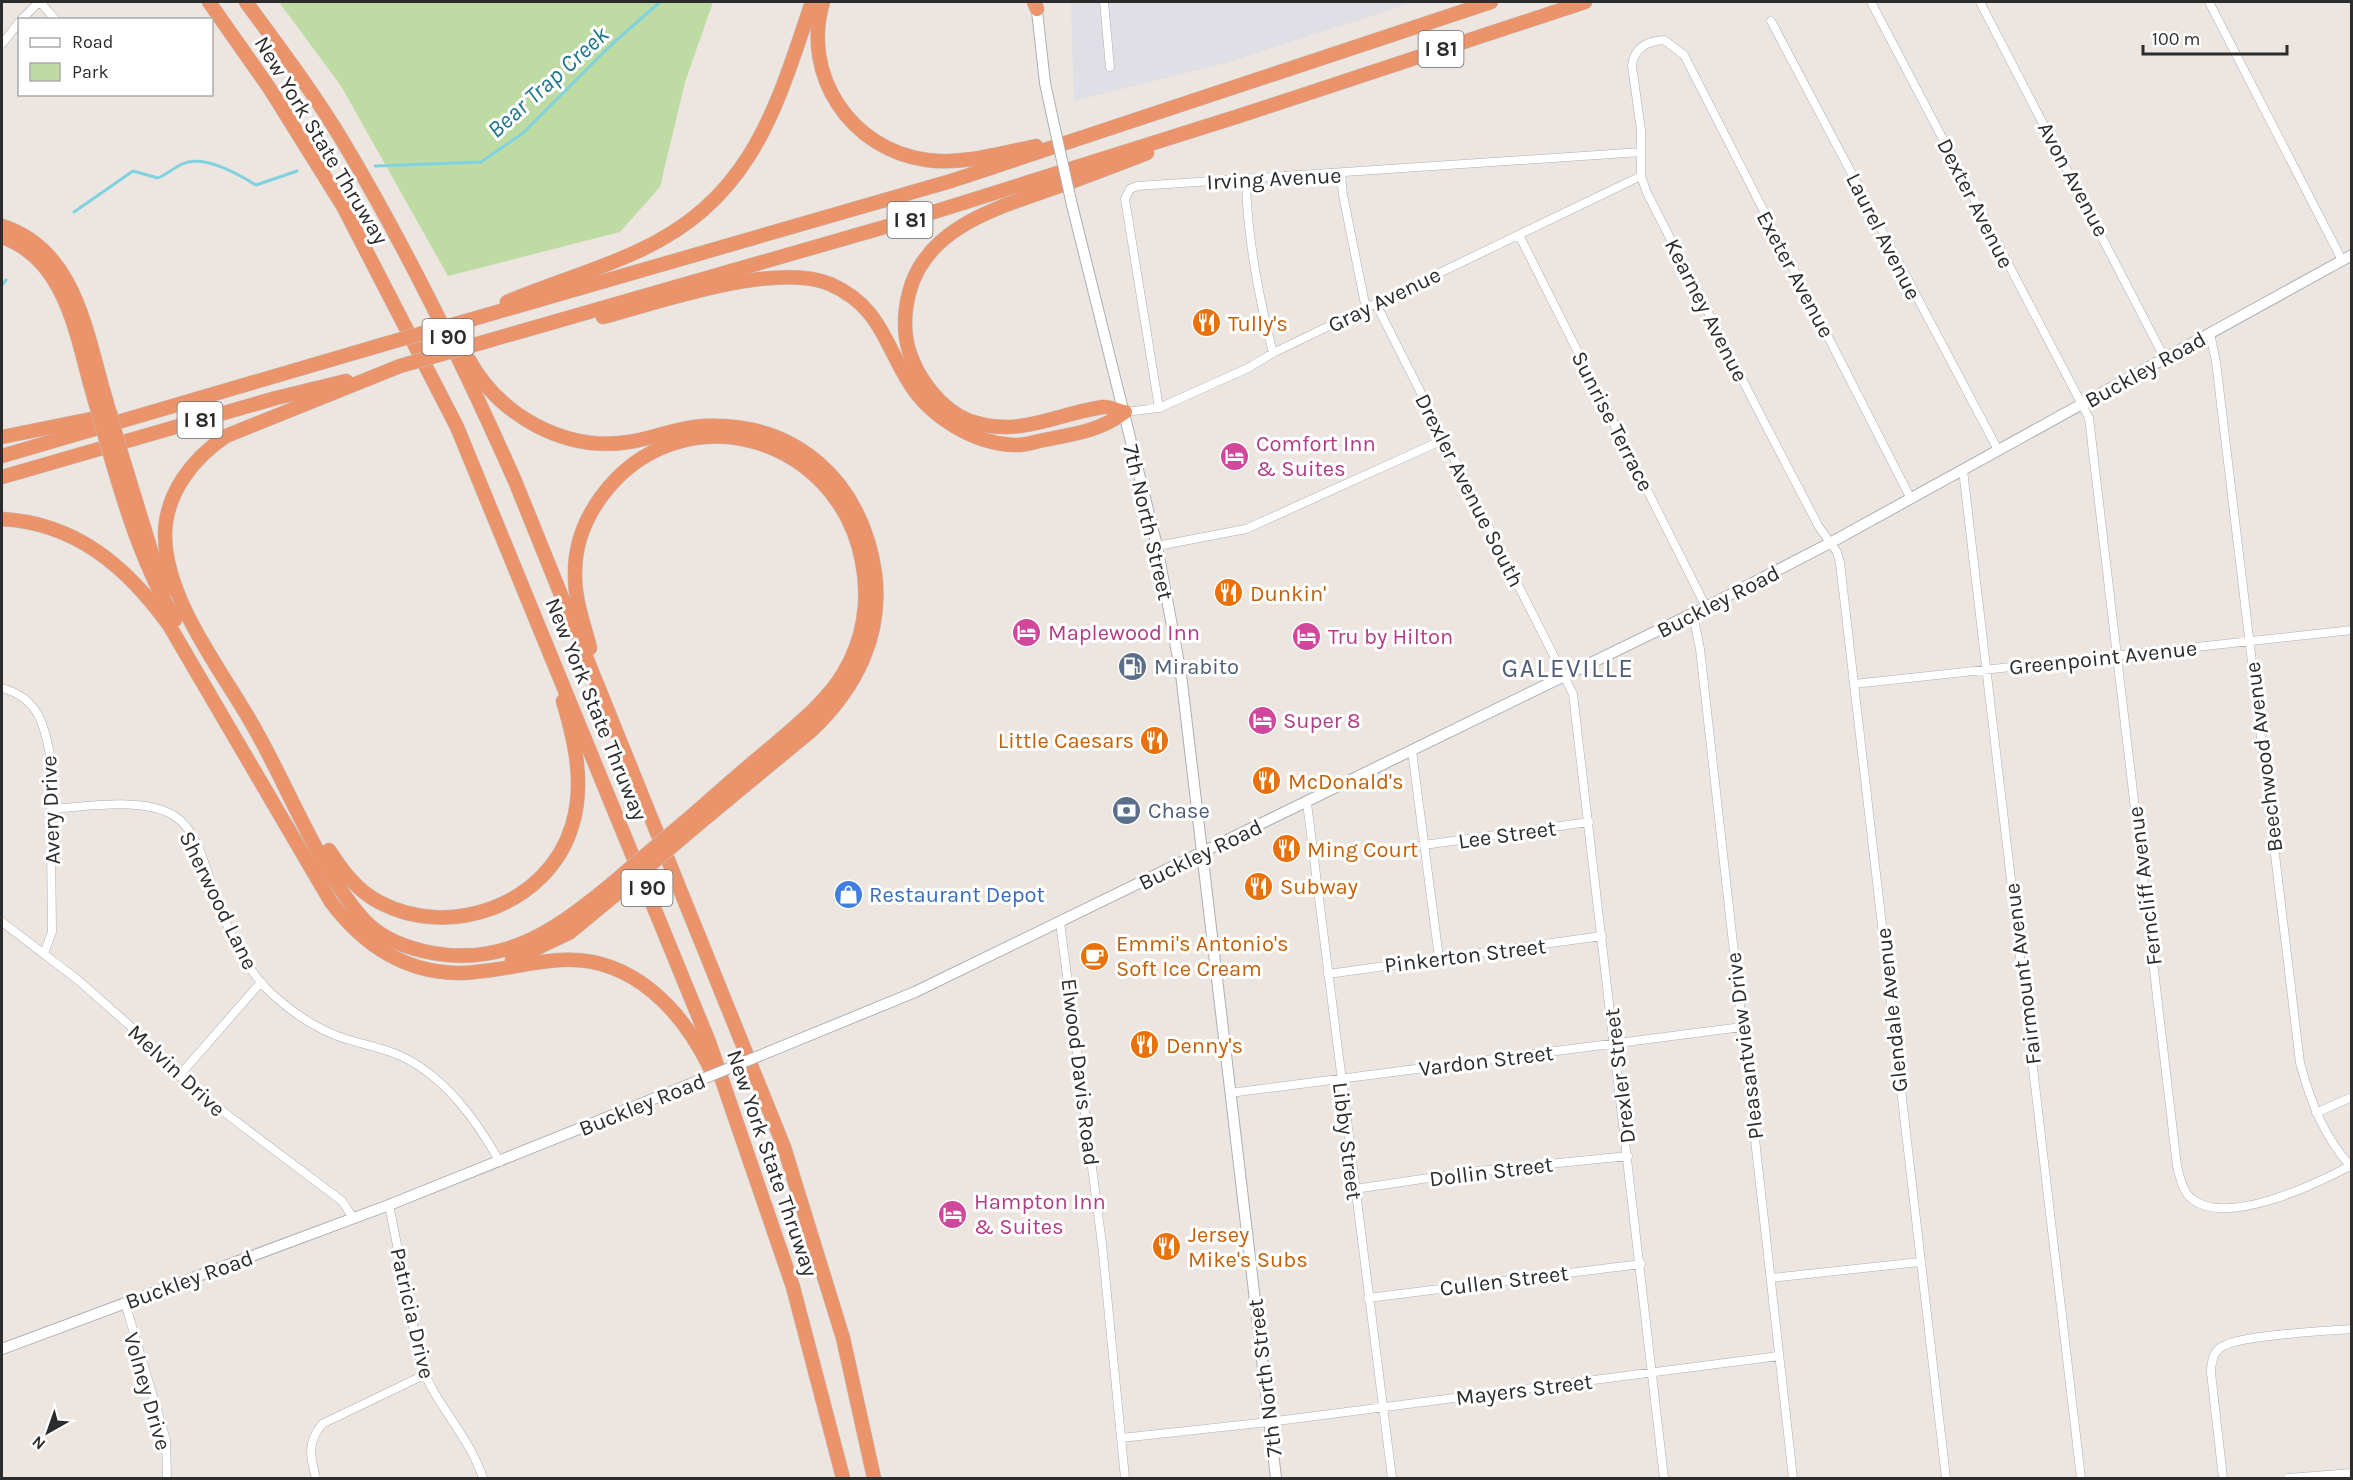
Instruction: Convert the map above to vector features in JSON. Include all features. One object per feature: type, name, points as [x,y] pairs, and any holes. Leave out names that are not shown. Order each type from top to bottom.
[{"type":"highway","name":"New York State Thruway","points":[[209,2],[270,89],[343,206],[457,426],[709,1042],[793,1287],[843,1479]]},
{"type":"highway","name":"New York State Thruway","points":[[246,2],[341,138],[400,240],[468,375],[511,470],[784,1147],[843,1338],[874,1479]]},
{"type":"highway","points":[[473,319],[536,289],[580,276],[637,252],[675,230],[703,209],[736,175],[770,121],[812,2]]},
{"type":"highway","points":[[823,2],[819,16],[817,47],[821,68],[830,92],[848,120],[883,147],[928,160],[956,160],[1103,132]]},
{"type":"highway","name":"I 81","points":[[2,456],[951,181],[1491,2]]},
{"type":"highway","name":"I 81","points":[[2,477],[902,222],[1297,97],[1585,2]]},
{"type":"highway","points":[[1125,412],[1105,406],[1027,427],[1004,428],[966,420],[929,390],[913,364],[907,345],[904,311],[919,267],[941,240],[978,217],[1297,97]]},
{"type":"highway","points":[[2,226],[30,239],[61,269],[80,313],[100,401]]},
{"type":"highway","points":[[2,237],[34,255],[55,278],[64,297],[100,401],[141,554],[153,582],[181,630],[196,672]]},
{"type":"highway","points":[[400,240],[432,291],[477,375],[500,399],[544,431],[577,441],[606,444],[628,442],[701,426],[753,430],[801,449],[825,468],[857,510],[872,555],[877,607],[865,658],[854,681],[812,730],[698,817]]},
{"type":"highway","points":[[520,331],[556,329],[709,290],[774,277],[806,277],[829,284],[861,303],[885,334],[916,392],[934,412],[974,436],[992,442],[1022,445],[1108,425],[1125,412]]},
{"type":"highway","points":[[400,366],[226,436],[201,454],[185,475],[168,515],[165,536],[167,563],[184,607],[256,730],[286,789],[351,904],[366,922],[384,935],[409,947],[438,954],[462,956],[511,948],[554,929],[611,891],[698,817],[808,716],[831,691],[853,655],[862,630],[866,579],[855,532],[846,513],[818,476],[798,460],[773,447],[747,439],[722,437],[693,438],[668,445],[644,456],[623,471],[594,507],[583,529],[575,573],[577,601],[602,697]]},
{"type":"highway","points":[[2,437],[196,400]]},
{"type":"highway","points":[[117,459],[153,557],[171,593],[215,661]]},
{"type":"highway","points":[[2,519],[49,528],[82,542],[110,559],[149,597],[169,625],[331,902],[347,923],[380,950],[407,964],[457,973],[564,960],[593,963],[620,971],[645,984],[673,1008],[696,1039],[742,1135]]},
{"type":"highway","points":[[286,789],[343,872],[362,891],[379,902],[408,913],[433,917],[453,917],[500,906],[524,892],[546,873],[562,850],[577,806],[579,784],[575,745],[548,644]]},
{"type":"highway","points":[[479,971],[552,944],[584,921],[611,891]]},
{"type":"street","points":[[22,18],[40,2],[54,18]]},
{"type":"street","points":[[1104,2],[1110,67]]},
{"type":"street","name":"Dexter Avenue","points":[[1871,2],[2082,404]]},
{"type":"street","name":"Avon Avenue","points":[[1980,2],[2165,358]]},
{"type":"street","points":[[2209,2],[2347,257]]},
{"type":"street","name":"7th North Street","points":[[1036,4],[1051,111],[1156,546],[1181,674],[1276,1479]]},
{"type":"street","name":"Laurel Avenue","points":[[1771,21],[1998,450]]},
{"type":"street","points":[[2,44],[18,23]]},
{"type":"street","name":"Exeter Avenue","points":[[1632,63],[1641,46],[1651,41],[1664,40],[1680,50],[1911,499]]},
{"type":"street","name":"Kearney Avenue","points":[[1632,63],[1641,130],[1641,176],[1647,193],[1762,418],[1819,527],[1830,543]]},
{"type":"street","name":"Irving Avenue","points":[[1159,408],[1126,195],[1137,186],[1641,152]]},
{"type":"street","points":[[1341,174],[1366,309]]},
{"type":"street","name":"Gray Avenue","points":[[1125,412],[1159,408],[1248,368],[1273,353],[1641,176]]},
{"type":"street","points":[[1246,180],[1250,228],[1264,320],[1273,353]]},
{"type":"street","name":"Sunrise Terrace","points":[[1519,235],[1706,607]]},
{"type":"street","name":"Buckley Road","points":[[2,1349],[500,1162],[915,992],[1693,614],[1911,499],[2347,257]]},
{"type":"street","name":"Drexler Avenue South","points":[[1376,304],[1565,676]]},
{"type":"street","name":"Beechwood Avenue","points":[[2211,333],[2300,1063],[2316,1113],[2330,1140],[2351,1167]]},
{"type":"street","name":"Ferncliff Avenue","points":[[2082,404],[2089,418],[2177,1166],[2182,1186],[2191,1199],[2205,1206],[2252,1205],[2289,1195],[2351,1167]]},
{"type":"street","points":[[1156,546],[1237,531],[1264,522],[1445,439]]},
{"type":"street","name":"Fairmount Avenue","points":[[1963,470],[2081,1479]]},
{"type":"street","name":"Glendale Avenue","points":[[1830,543],[1840,563],[1946,1479]]},
{"type":"street","name":"Pleasantview Drive","points":[[1693,614],[1700,649],[1793,1479]]},
{"type":"street","name":"Greenpoint Avenue","points":[[1854,684],[2352,630]]},
{"type":"street","name":"Drexler Street","points":[[1565,676],[1573,694],[1589,822],[1664,1479]]},
{"type":"street","name":"Avery Drive","points":[[2,688],[17,693],[37,710],[45,727],[50,755],[52,932],[44,953]]},
{"type":"street","points":[[1412,751],[1439,958]]},
{"type":"street","name":"Libby Street","points":[[1306,803],[1392,1479]]},
{"type":"street","name":"Sherwood Lane","points":[[51,809],[130,805],[158,809],[178,819],[189,831],[229,926],[261,982],[291,1010],[323,1029],[401,1056],[440,1082],[468,1110],[500,1162]]},
{"type":"street","name":"Lee Street","points":[[1424,845],[1589,822]]},
{"type":"street","name":"Melvin Drive","points":[[2,922],[44,953],[129,1025],[179,1076],[235,1123],[342,1201],[353,1218]]},
{"type":"street","name":"Elwood Davis Road","points":[[1060,922],[1102,1244],[1125,1479]]},
{"type":"street","name":"Pinkerton Street","points":[[1328,974],[1602,936]]},
{"type":"street","points":[[179,1076],[261,982]]},
{"type":"street","name":"Vardon Street","points":[[1230,1093],[1742,1027]]},
{"type":"street","points":[[2316,1113],[2352,1097]]},
{"type":"street","name":"Dollin Street","points":[[1355,1189],[1469,1172],[1628,1156]]},
{"type":"street","name":"Patricia Drive","points":[[389,1205],[410,1319],[424,1375],[466,1438],[483,1479]]},
{"type":"street","points":[[1771,1278],[1920,1262]]},
{"type":"street","name":"Cullen Street","points":[[1368,1298],[1641,1264]]},
{"type":"street","name":"Volney Drive","points":[[125,1303],[166,1440],[166,1479]]},
{"type":"street","points":[[2223,1479],[2211,1373],[2211,1361],[2220,1348],[2243,1340],[2352,1329]]},
{"type":"street","name":"Mayers Street","points":[[1269,1422],[1779,1356]]},
{"type":"street","points":[[316,1479],[310,1447],[313,1435],[322,1424],[424,1375]]},
{"type":"street","points":[[1121,1438],[1269,1422]]},
{"type":"street","points":[[2288,1479],[2352,1473]]},
{"type":"shaded area","points":[[1071,2],[1414,2],[1226,63],[1074,101]]},
{"type":"green space","points":[[279,2],[713,2],[685,82],[660,187],[620,232],[448,276],[341,86]]},
{"type":"waterway","name":"Bear Trap Creek","points":[[375,166],[481,162],[523,133],[611,45],[660,2]]},
{"type":"waterway","name":"Bear Trap Creek","points":[[74,212],[133,171],[158,178],[182,164],[210,163],[256,185],[297,171]]},
{"type":"waterway","name":"Bear Trap Creek","points":[[2,285],[6,280]]},
{"type":"place","name":"Tully's","points":[[1207,323]]},
{"type":"place","name":"Comfort Inn & Suites","points":[[1235,456]]},
{"type":"place","name":"Dunkin'","points":[[1229,593]]},
{"type":"place","name":"Maplewood Inn","points":[[1027,632]]},
{"type":"place","name":"Tru by Hilton","points":[[1307,636]]},
{"type":"place","name":"Mirabito","points":[[1133,666]]},
{"type":"place","name":"Super 8","points":[[1262,720]]},
{"type":"place","name":"Little Caesars","points":[[1155,740]]},
{"type":"place","name":"McDonald's","points":[[1267,781]]},
{"type":"place","name":"Chase","points":[[1127,810]]},
{"type":"place","name":"Ming Court","points":[[1286,849]]},
{"type":"place","name":"Subway","points":[[1259,886]]},
{"type":"place","name":"Restaurant Depot","points":[[848,894]]},
{"type":"place","name":"Emmi's Antonio's Soft Ice Cream","points":[[1095,956]]},
{"type":"place","name":"Denny's","points":[[1145,1045]]},
{"type":"place","name":"Hampton Inn & Suites","points":[[953,1214]]},
{"type":"place","name":"Jersey Mike's Subs","points":[[1167,1247]]},
{"type":"district","name":"GALEVILLE","points":[[1568,668]]}]
